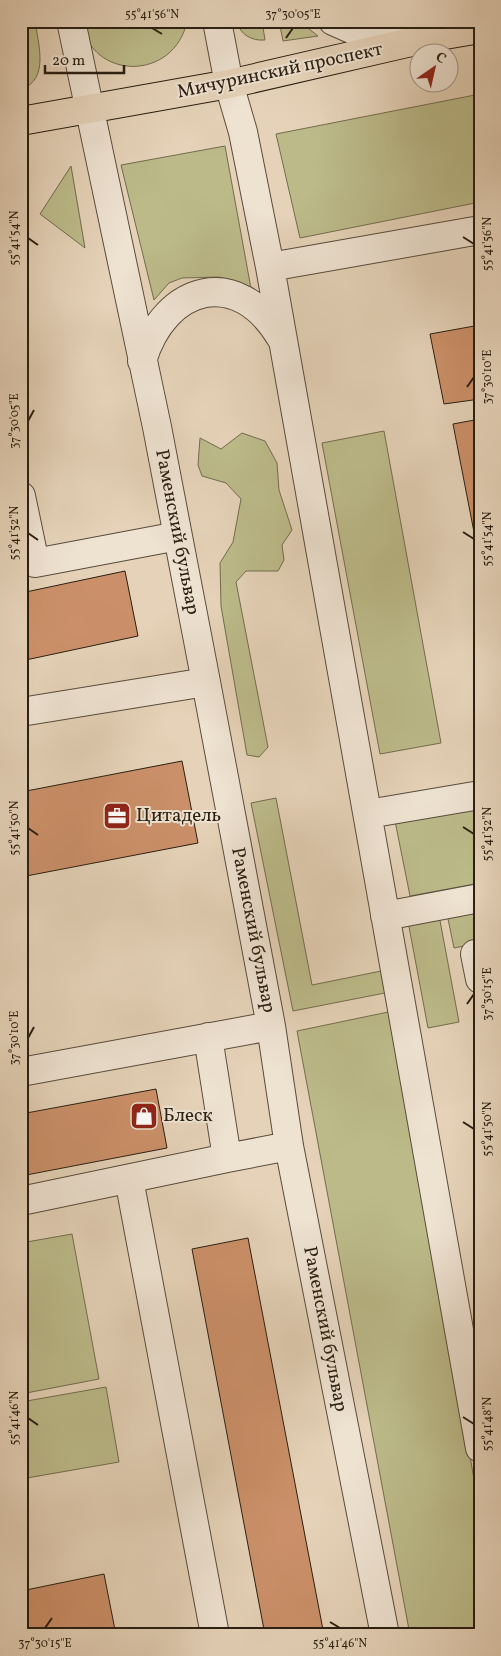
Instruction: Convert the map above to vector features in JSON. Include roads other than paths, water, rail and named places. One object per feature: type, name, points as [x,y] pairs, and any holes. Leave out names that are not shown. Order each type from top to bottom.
[{"type":"main road","name":"Мичуринский проспект","points":[[21,121],[230,84],[433,37],[480,29]]},
{"type":"street","name":"Раменский бульвар","points":[[71,21],[178,536],[271,1026],[289,1146],[385,1635]]},
{"type":"street","points":[[217,21],[230,84],[243,132],[270,266],[479,1436]]},
{"type":"street","points":[[333,21],[358,32],[397,37],[433,37]]},
{"type":"street","points":[[270,266],[480,230]]},
{"type":"street","points":[[142,361],[147,346],[158,325],[173,308],[193,296],[212,292],[229,293],[249,301],[271,322],[282,339]]},
{"type":"street","points":[[21,496],[35,563],[178,536]]},
{"type":"street","points":[[21,712],[206,682]]},
{"type":"street","points":[[368,814],[480,794]]},
{"type":"street","points":[[385,916],[480,898]]},
{"type":"street","points":[[480,954],[475,954],[480,979]]},
{"type":"street","points":[[21,1072],[271,1026]]},
{"type":"street","points":[[208,1037],[227,1158]]},
{"type":"street","points":[[21,1201],[289,1146]]},
{"type":"street","points":[[130,1179],[215,1635]]},
{"type":"place","name":"Цитадель","points":[[117,816]]},
{"type":"place","name":"Блеск","points":[[144,1116]]}]
